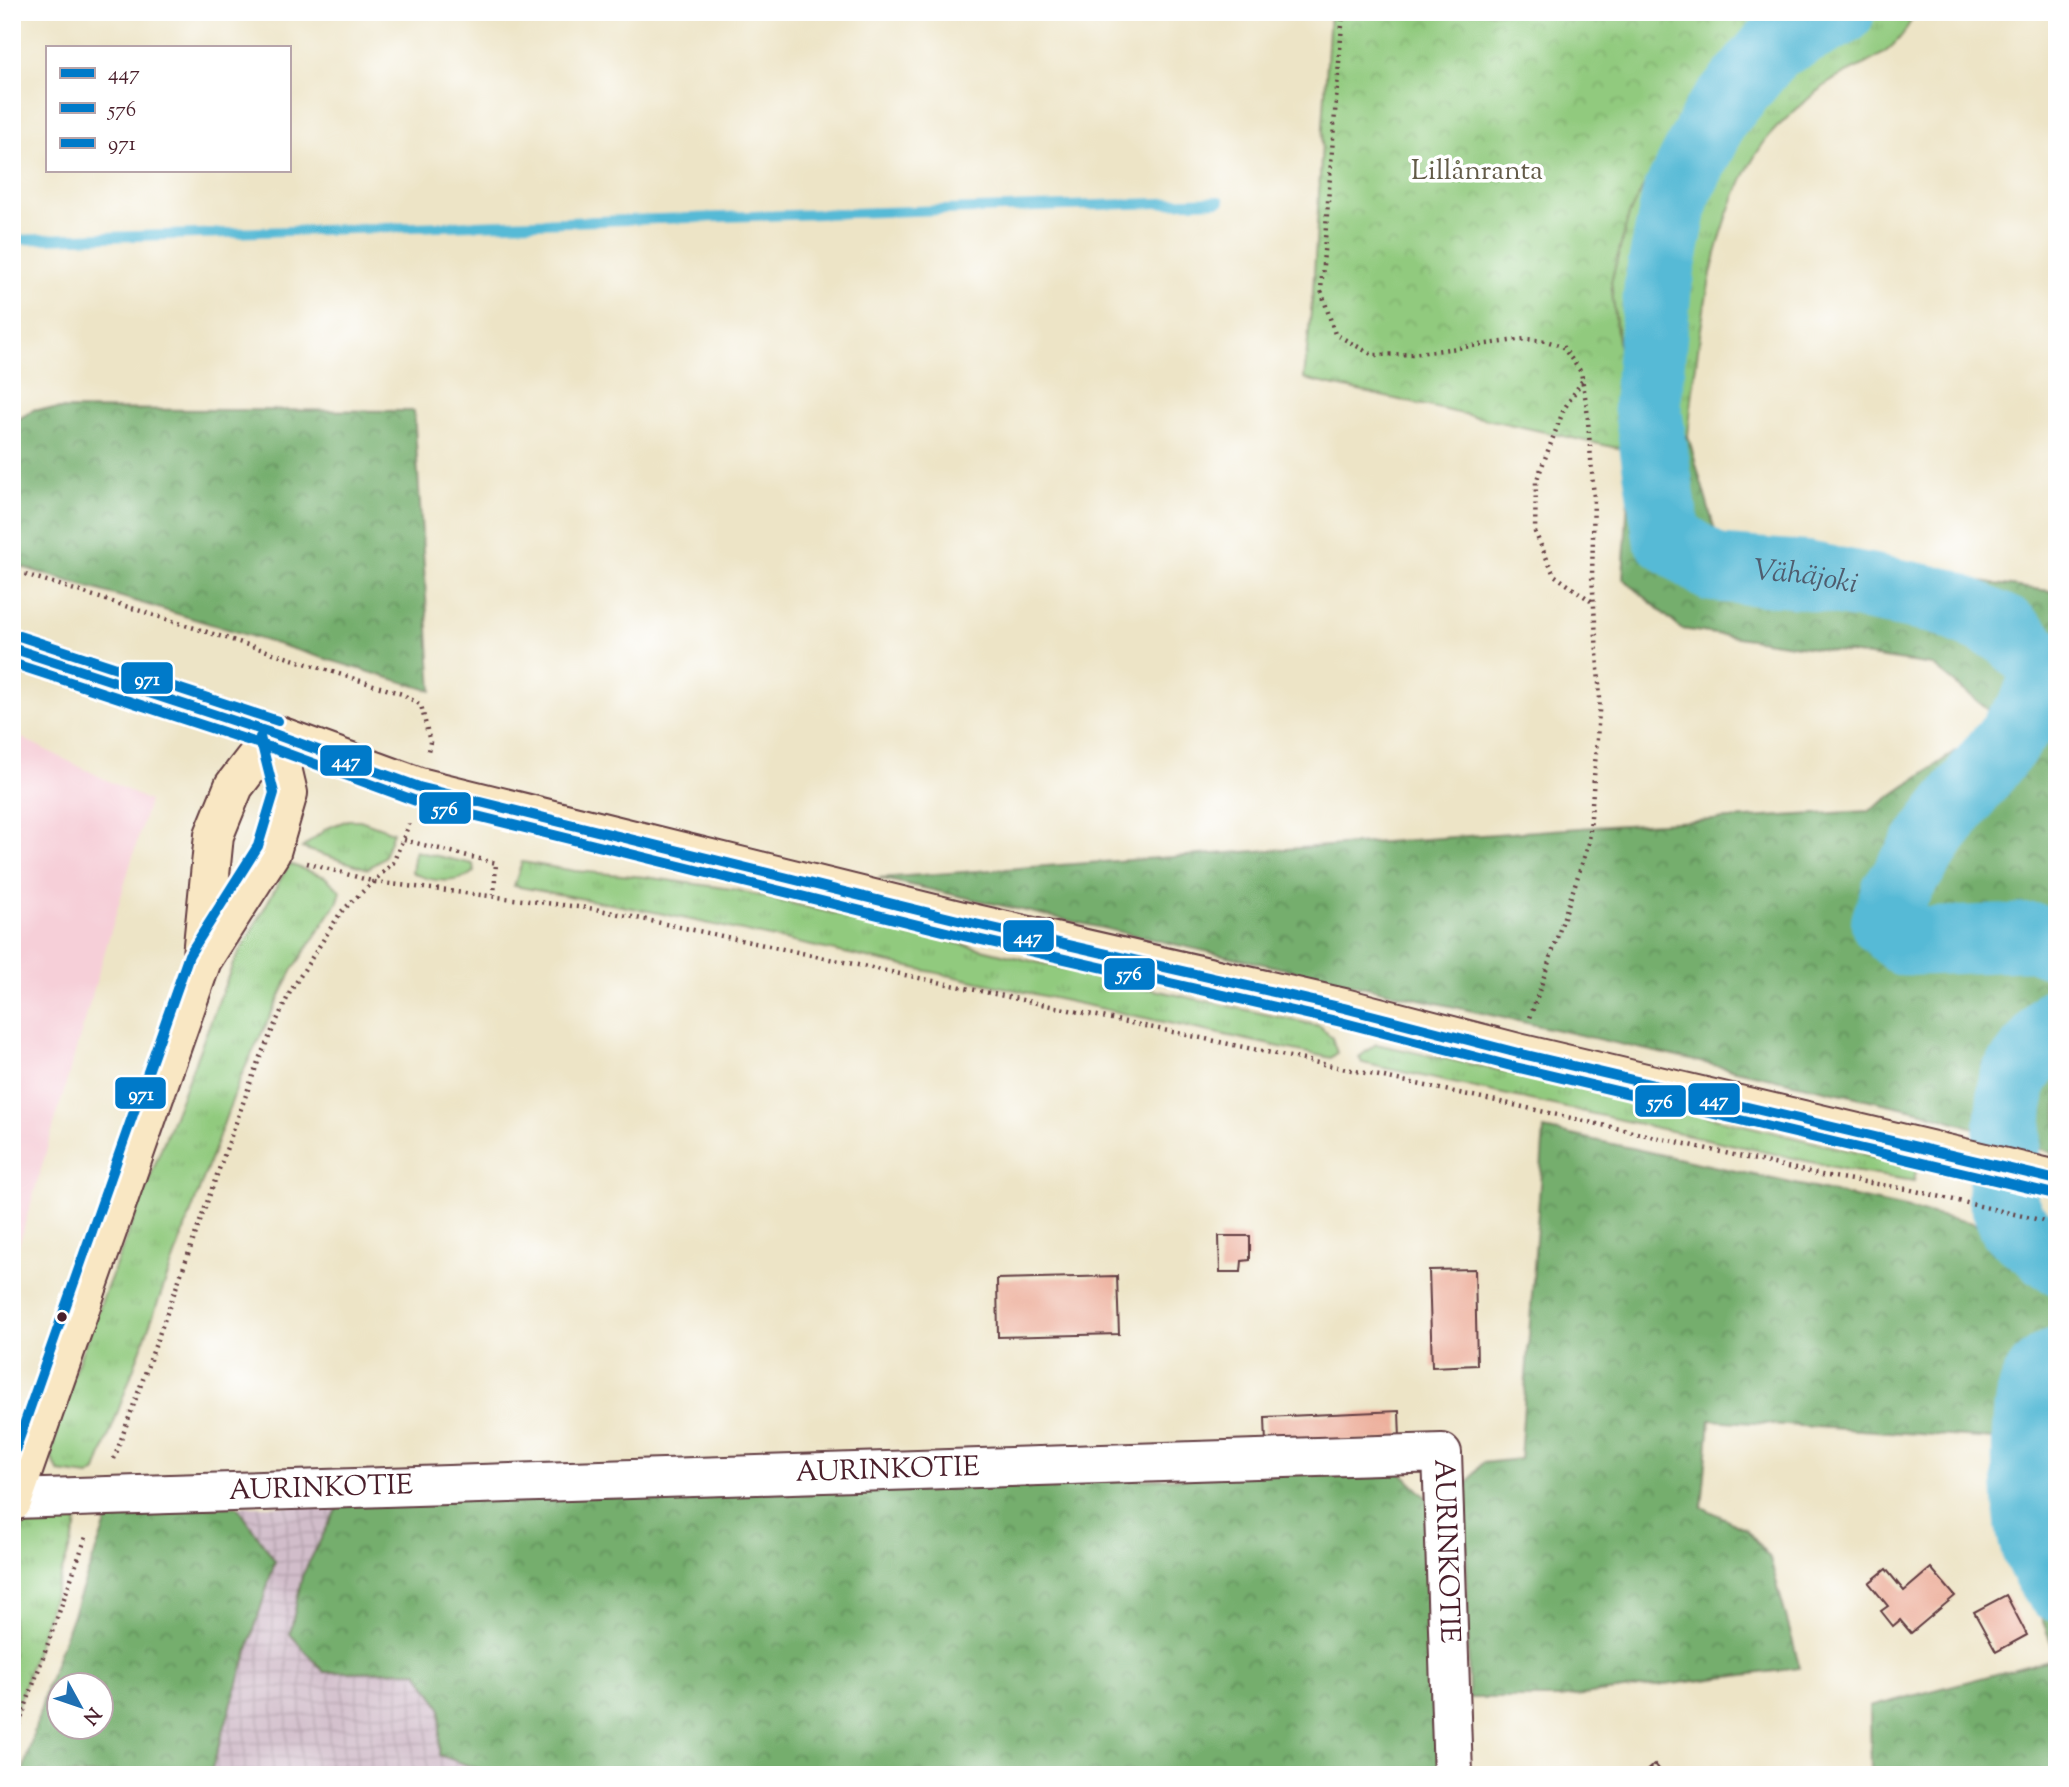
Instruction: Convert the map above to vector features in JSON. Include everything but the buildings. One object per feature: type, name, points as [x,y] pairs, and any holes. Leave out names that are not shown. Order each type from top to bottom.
[{"type":"main road","points":[[12,648],[274,734],[419,787],[958,920],[1344,1008],[1518,1053],[2057,1180]]},
{"type":"main road","points":[[13,1501],[202,960],[271,852],[288,793],[274,734]]},
{"type":"main road","points":[[202,960],[214,835],[234,786],[274,734]]},
{"type":"street","name":"AURINKOTIE","points":[[13,1501],[1442,1453],[1453,1775]]},
{"type":"path","points":[[1343,12],[1321,289],[1335,334],[1373,355],[1412,354],[1525,339],[1546,341],[1562,346],[1581,372],[1594,498],[1594,604],[1600,699],[1589,843],[1518,1053]]},
{"type":"path","points":[[1582,380],[1564,409],[1536,482],[1535,532],[1553,575],[1594,604]]},
{"type":"path","points":[[12,570],[402,694],[421,705],[430,742]]},
{"type":"path","points":[[12,1744],[260,1059],[290,992],[341,912],[393,863],[404,840],[496,863],[494,895]]},
{"type":"path","points":[[375,882],[494,895],[609,912],[1492,1100],[1822,1175],[1907,1189],[2057,1224]]},
{"type":"shaded area","points":[[12,733],[149,801],[12,1268]]},
{"type":"shaded area","points":[[237,1506],[338,1506],[302,1576],[378,1671],[417,1671],[441,1708],[439,1755],[495,1775],[210,1775],[275,1561]]},
{"type":"green space","name":"Lillånranta","points":[[1330,12],[1778,12],[1716,69],[1664,147],[1629,214],[1611,282],[1631,451],[1304,379],[1313,291]]},
{"type":"green space","points":[[1778,12],[1915,12],[1895,44],[1870,62],[1828,83],[1788,116],[1765,141],[1746,172],[1731,206],[1709,282],[1688,436],[1631,451],[1611,282],[1629,214],[1664,147],[1716,69]]},
{"type":"green space","points":[[35,409],[414,411],[432,691],[12,564],[12,423]]},
{"type":"green space","points":[[1688,436],[1720,548],[2057,592],[2057,1154],[1923,1112],[879,878],[1608,826],[1869,811],[2001,720],[1932,665],[1681,629],[1623,578],[1631,451]]},
{"type":"green space","points":[[348,820],[360,820],[393,832],[384,857],[368,869],[302,848],[327,828]]},
{"type":"green space","points":[[415,851],[473,864],[474,872],[460,879],[443,881],[419,875],[412,872]]},
{"type":"green space","points":[[522,862],[575,871],[732,889],[1127,984],[1320,1026],[1332,1038],[1337,1053],[1331,1058],[654,912],[514,886]]},
{"type":"green space","points":[[289,864],[325,877],[341,891],[338,901],[292,971],[241,1076],[96,1471],[89,1476],[59,1472],[50,1455],[50,1434],[233,964]]},
{"type":"green space","points":[[1376,1044],[1656,1104],[1917,1167],[1914,1181],[1852,1171],[1362,1063],[1359,1057]]},
{"type":"green space","points":[[1544,1129],[1973,1223],[2057,1266],[2057,1658],[2014,1547],[2009,1440],[1710,1420],[1702,1507],[1746,1529],[1770,1558],[1800,1668],[1559,1698],[1469,1698],[1465,1487],[1482,1463],[1520,1459]]},
{"type":"green space","points":[[1396,1468],[1434,1505],[1439,1775],[495,1775],[439,1755],[441,1708],[417,1671],[324,1672],[290,1634],[302,1576],[341,1500],[939,1489]]},
{"type":"green space","points":[[237,1506],[275,1561],[210,1775],[22,1775],[46,1690],[46,1742],[116,1742],[116,1672],[52,1672],[110,1512]]},
{"type":"green space","points":[[49,1511],[77,1517],[76,1529],[12,1722],[12,1558],[23,1527]]},
{"type":"green space","points":[[2057,1658],[2057,1775],[1871,1775],[1870,1707]]},
{"type":"waterway","name":"Vähäjoki","points":[[1841,12],[1773,47],[1715,117],[1676,195],[1658,284],[1647,404],[1667,537],[1713,568],[1805,575],[1945,602],[2008,631],[2047,670],[2031,710],[1934,834],[1895,892],[1885,923],[1905,942],[2034,937],[2057,946]]},
{"type":"waterway","points":[[12,240],[1220,201]]},
{"type":"waterway","name":"Vähäjoki","points":[[2057,1021],[2013,1078],[2001,1195],[2013,1226],[2057,1260]]},
{"type":"waterway","name":"Vähäjoki","points":[[2057,1362],[2042,1372],[2032,1388],[2027,1417],[2026,1457],[2030,1529],[2040,1560],[2057,1588]]},
{"type":"transit line","name":"971","points":[[16,635],[278,721]]},
{"type":"transit line","name":"447","points":[[12,648],[274,734],[419,787],[958,920],[1344,1008],[1518,1053],[2057,1180]]},
{"type":"transit line","name":"576","points":[[12,663],[269,747],[416,801],[955,934],[1341,1022],[1515,1067],[2054,1194]]},
{"type":"transit line","name":"971","points":[[12,1459],[189,955],[258,846],[274,793],[260,737]]}]
